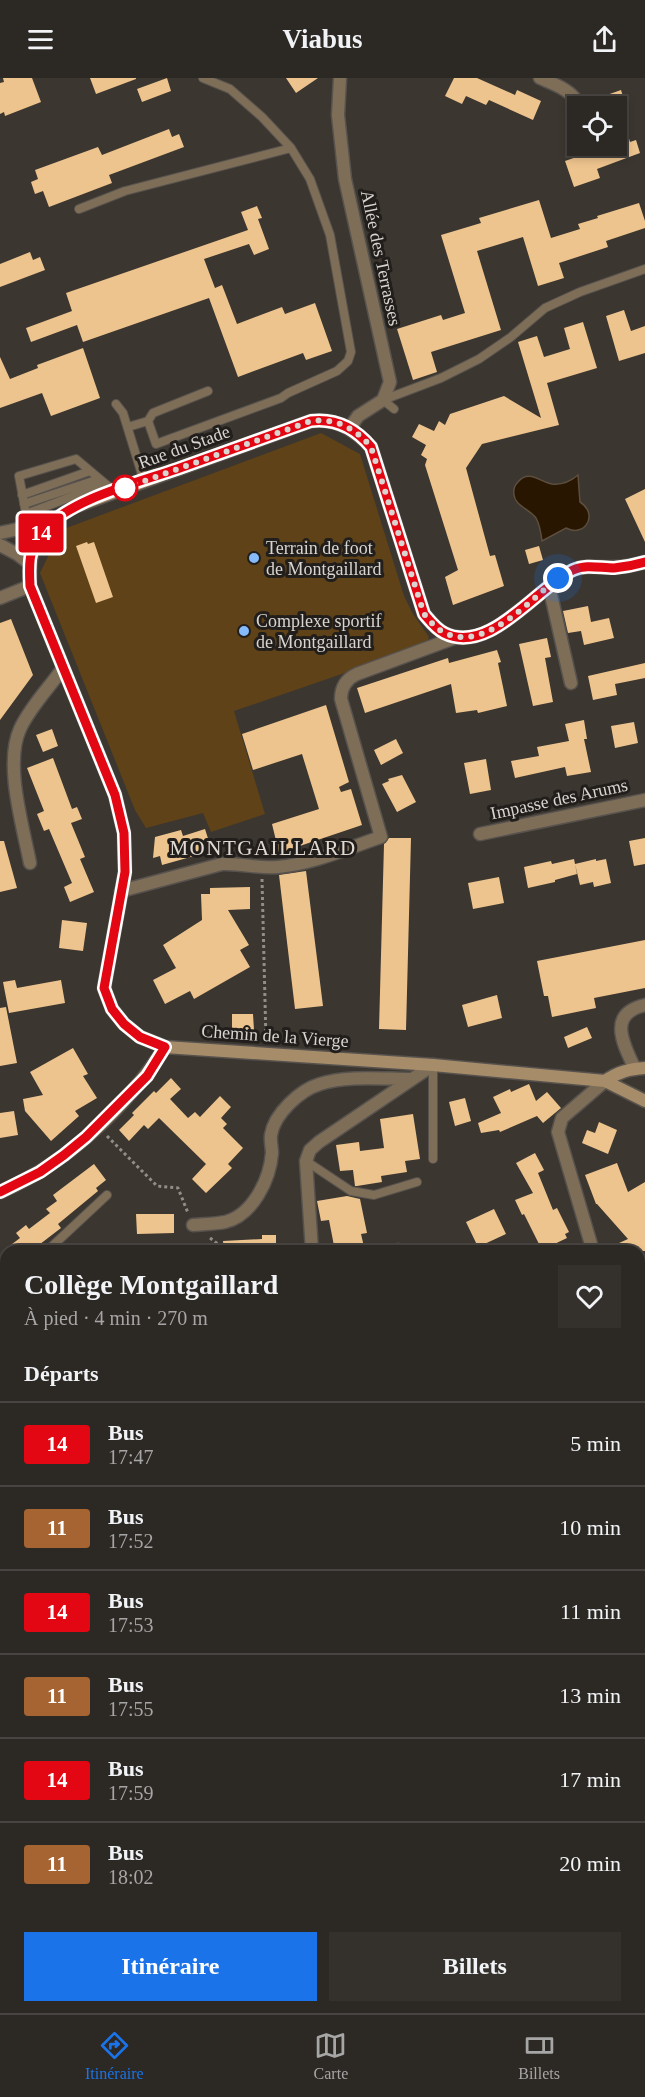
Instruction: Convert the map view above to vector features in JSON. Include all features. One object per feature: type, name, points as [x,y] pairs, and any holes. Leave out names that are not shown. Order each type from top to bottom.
[{"type":"street","name":"Allée des Terrasses","points":[[340,78],[338,115],[345,179],[390,382],[383,400]]},
{"type":"street","points":[[540,78],[567,90],[573,96]]},
{"type":"street","points":[[350,428],[358,416],[383,400]]},
{"type":"street","name":"Rue du Stade","points":[[165,1047],[140,1037],[124,1024],[112,1009],[104,988],[125,872],[124,833],[115,795],[30,586],[29,562],[32,548],[40,534],[52,522],[106,485],[144,481],[311,421],[325,419],[350,428],[371,447],[424,614],[443,633],[457,637]]},
{"type":"street","points":[[0,533],[52,522]]},
{"type":"street","points":[[0,545],[29,562]]},
{"type":"street","points":[[121,891],[222,864],[237,863],[275,868],[297,865],[381,837],[341,699],[341,691],[350,678],[457,637],[472,638],[489,631],[505,622],[558,578],[579,567],[611,568],[645,562]]},
{"type":"street","points":[[0,597],[30,586]]},
{"type":"street","points":[[549,586],[571,683]]},
{"type":"street","points":[[30,863],[15,782],[16,739],[23,722],[63,668]]},
{"type":"street","name":"Impasse des Arums","points":[[480,834],[645,800]]},
{"type":"street","points":[[591,1245],[558,1132],[562,1118],[615,1074],[640,1068],[620,1038],[621,1024],[628,1013],[645,1005]]},
{"type":"street","points":[[0,1192],[40,1172],[97,1126],[147,1076],[165,1047]]},
{"type":"street","name":"Chemin de la Vierge","points":[[165,1047],[433,1065],[605,1082]]},
{"type":"street","points":[[312,1245],[306,1161],[310,1150],[433,1065]]},
{"type":"street","points":[[193,1225],[226,1222],[241,1214],[253,1203],[266,1178],[272,1154],[271,1135],[277,1119],[295,1099],[318,1084],[335,1080],[412,1079]]},
{"type":"street","points":[[605,1082],[645,1101]]},
{"type":"lane","points":[[148,421],[156,444],[281,398],[336,371],[348,362],[351,352],[330,235],[310,179],[291,148],[262,117],[230,89],[203,78]]},
{"type":"lane","points":[[79,209],[125,191],[291,148]]},
{"type":"lane","points":[[394,409],[383,400],[441,378],[479,359],[511,337],[545,308],[580,292],[645,269]]},
{"type":"lane","points":[[128,427],[148,421],[153,413],[208,392]]},
{"type":"lane","points":[[116,404],[123,413],[144,481]]},
{"type":"lane","points":[[32,548],[19,476],[76,459],[106,485]]},
{"type":"lane","points":[[22,495],[90,471]]},
{"type":"lane","points":[[24,504],[106,485]]},
{"type":"lane","points":[[26,514],[106,485]]},
{"type":"lane","points":[[433,1065],[433,1159]]},
{"type":"lane","points":[[306,1161],[351,1191],[374,1195],[417,1182]]},
{"type":"lane","points":[[53,1245],[107,1195]]},
{"type":"path","points":[[261,866],[267,1054]]},
{"type":"path","points":[[97,1126],[157,1186],[178,1188],[193,1225]]},
{"type":"shaded area","name":"Complexe sportif de Montgaillard","points":[[321,433],[360,454],[404,596],[429,637],[426,645],[234,711],[265,814],[211,832],[203,813],[146,828],[135,810],[40,573],[61,530]]},
{"type":"shaded area","points":[[578,475],[580,502],[586,507],[588,513],[587,523],[579,530],[566,528],[542,541],[536,518],[515,499],[516,485],[522,478],[530,476],[556,484],[566,482]]},
{"type":"building","points":[[3,78],[32,78],[41,102],[5,116],[4,112],[0,114],[0,83],[4,82]]},
{"type":"building","points":[[90,78],[136,78],[136,79],[96,94]]},
{"type":"building","points":[[167,78],[171,91],[142,102],[137,89]]},
{"type":"building","points":[[286,78],[318,78],[296,93]]},
{"type":"building","points":[[454,78],[477,78],[515,95],[517,90],[541,101],[533,120],[489,100],[486,105],[466,96],[462,104],[445,96]]},
{"type":"building","points":[[621,90],[623,96],[604,96]]},
{"type":"building","points":[[169,129],[172,137],[179,134],[184,147],[109,175],[112,183],[49,207],[43,191],[35,194],[31,182],[38,179],[35,170],[98,147],[102,155]]},
{"type":"building","points":[[627,135],[630,142],[636,140],[640,153],[597,169],[600,178],[574,187],[565,161],[579,156],[627,156]]},
{"type":"building","points":[[539,200],[551,238],[580,229],[578,224],[598,218],[597,216],[639,203],[645,228],[606,241],[608,247],[559,263],[564,278],[538,286],[523,237],[477,251],[501,330],[431,352],[437,372],[413,380],[397,329],[441,315],[443,320],[465,313],[441,235],[481,223],[479,218]]},
{"type":"building","points":[[257,206],[262,218],[258,219],[269,249],[254,255],[249,244],[204,259],[215,288],[222,285],[237,324],[282,307],[285,314],[315,303],[332,351],[306,360],[303,353],[238,377],[209,298],[83,342],[77,325],[31,342],[26,328],[72,311],[66,293],[248,230],[241,212]]},
{"type":"building","points":[[30,252],[33,260],[40,257],[45,270],[0,287],[0,264]]},
{"type":"building","points":[[624,310],[631,331],[645,326],[645,353],[619,361],[606,316]]},
{"type":"building","points":[[583,322],[597,368],[547,383],[559,425],[482,444],[466,468],[490,556],[495,555],[504,586],[453,605],[445,577],[458,570],[425,465],[427,459],[421,455],[426,445],[412,437],[419,424],[434,431],[439,421],[445,425],[450,414],[504,396],[541,418],[518,342],[537,336],[544,357],[570,349],[564,328]]},
{"type":"building","points":[[83,348],[100,398],[51,416],[42,393],[0,408],[0,357],[10,379],[38,368],[37,365]]},
{"type":"building","points":[[645,489],[645,542],[625,499]]},
{"type":"building","points":[[87,542],[88,544],[94,542],[113,597],[96,603],[76,546]]},
{"type":"building","points":[[539,546],[543,560],[529,564],[525,550]]},
{"type":"building","points":[[588,606],[591,622],[609,618],[614,638],[584,645],[581,631],[568,633],[563,611]]},
{"type":"building","points":[[11,619],[33,675],[0,720],[0,623]]},
{"type":"building","points":[[547,638],[551,657],[545,658],[553,702],[533,706],[519,644]]},
{"type":"building","points":[[497,650],[501,662],[498,663],[507,706],[478,713],[477,710],[456,713],[451,684],[365,713],[357,688],[448,658],[449,663]]},
{"type":"building","points":[[645,663],[645,678],[615,684],[617,695],[593,700],[588,676]]},
{"type":"building","points":[[326,705],[349,782],[339,787],[341,792],[351,789],[362,825],[279,853],[272,824],[319,809],[302,754],[253,770],[242,734]]},
{"type":"building","points":[[584,720],[587,739],[584,739],[591,772],[567,776],[565,767],[515,778],[511,761],[539,756],[537,747],[569,741],[565,724]]},
{"type":"building","points":[[634,722],[638,743],[615,748],[611,726]]},
{"type":"building","points":[[52,729],[58,746],[43,752],[36,735]]},
{"type":"building","points":[[396,739],[403,753],[381,765],[374,750]]},
{"type":"building","points":[[53,758],[72,809],[77,807],[82,819],[71,823],[85,857],[80,859],[94,892],[70,902],[64,887],[72,883],[49,829],[44,831],[37,814],[44,811],[27,768]]},
{"type":"building","points":[[486,759],[491,790],[470,794],[464,763]]},
{"type":"building","points":[[402,775],[416,802],[397,812],[382,784],[389,781],[388,779]]},
{"type":"building","points":[[205,829],[212,851],[162,865],[160,856],[153,858],[155,837],[181,830],[183,836]]},
{"type":"building","points":[[389,838],[411,838],[406,1030],[379,1029],[384,844]]},
{"type":"building","points":[[645,838],[645,864],[634,866],[629,841]]},
{"type":"building","points":[[0,841],[4,841],[17,888],[0,892]]},
{"type":"building","points":[[574,859],[577,874],[528,888],[524,867]]},
{"type":"building","points":[[596,859],[596,861],[606,859],[611,883],[594,887],[593,882],[580,885],[575,864]]},
{"type":"building","points":[[306,871],[323,1006],[295,1009],[279,875]]},
{"type":"building","points":[[499,877],[504,903],[473,909],[468,883]]},
{"type":"building","points":[[250,887],[250,909],[228,910],[249,945],[240,950],[250,967],[194,999],[190,991],[165,1004],[153,980],[176,968],[163,945],[202,920],[201,894],[210,894],[210,888]]},
{"type":"building","points":[[62,920],[87,923],[83,951],[59,948]]},
{"type":"building","points":[[645,940],[645,988],[594,998],[596,1008],[552,1017],[548,996],[544,996],[537,961]]},
{"type":"building","points":[[15,980],[17,988],[61,980],[65,1003],[9,1013],[3,982]]},
{"type":"building","points":[[497,995],[502,1018],[468,1027],[462,1005]]},
{"type":"building","points":[[6,1007],[17,1063],[0,1066],[0,1008]]},
{"type":"building","points":[[232,1014],[253,1014],[254,1030],[232,1030]]},
{"type":"building","points":[[587,1027],[592,1038],[568,1048],[564,1037]]},
{"type":"building","points":[[73,1048],[88,1074],[83,1076],[97,1098],[75,1111],[79,1116],[51,1141],[25,1111],[23,1099],[43,1095],[30,1072]]},
{"type":"building","points":[[171,1078],[181,1089],[170,1099],[188,1118],[195,1112],[200,1117],[220,1096],[231,1107],[221,1118],[227,1124],[223,1128],[243,1148],[228,1164],[232,1168],[206,1193],[192,1179],[206,1164],[159,1118],[148,1129],[144,1125],[129,1141],[119,1130],[154,1091],[156,1093]]},
{"type":"building","points":[[529,1084],[536,1101],[547,1092],[561,1108],[543,1123],[537,1116],[500,1132],[499,1130],[481,1133],[478,1123],[501,1113],[493,1097]]},
{"type":"building","points":[[465,1098],[471,1121],[455,1126],[449,1102]]},
{"type":"building","points":[[14,1111],[18,1135],[0,1138],[0,1113]]},
{"type":"building","points":[[413,1114],[420,1159],[405,1161],[407,1172],[381,1176],[382,1182],[355,1186],[353,1170],[340,1171],[336,1145],[359,1142],[360,1151],[384,1148],[380,1119]]},
{"type":"building","points":[[599,1122],[617,1130],[608,1154],[582,1143],[587,1130],[595,1133]]},
{"type":"building","points":[[535,1153],[544,1170],[538,1173],[553,1210],[557,1208],[569,1232],[565,1234],[567,1238],[552,1245],[540,1245],[515,1200],[533,1193],[516,1163]]},
{"type":"building","points":[[617,1163],[628,1192],[645,1182],[645,1245],[614,1245],[628,1239],[596,1204],[585,1175]]},
{"type":"building","points":[[94,1164],[106,1180],[96,1188],[98,1191],[58,1224],[61,1228],[39,1245],[11,1245],[20,1238],[16,1233],[26,1225],[29,1229],[50,1213],[46,1209],[57,1201],[53,1195]]},
{"type":"building","points":[[347,1196],[360,1199],[367,1233],[361,1234],[364,1245],[334,1245],[329,1220],[321,1221],[317,1201]]},
{"type":"building","points":[[494,1209],[506,1234],[482,1245],[477,1245],[466,1222]]},
{"type":"building","points":[[136,1214],[174,1214],[174,1233],[137,1234]]},
{"type":"building","points":[[262,1235],[276,1235],[276,1245],[223,1245],[223,1241],[262,1239]]},
{"type":"bus line","name":"14","points":[[0,1192],[40,1172],[86,1137],[147,1076],[165,1047],[140,1037],[124,1024],[112,1009],[104,988],[125,872],[124,833],[115,795],[30,586],[29,562],[32,548],[40,534],[52,522],[74,507],[114,491],[311,421],[325,419],[350,428],[371,447],[424,614],[443,633],[472,638],[489,631],[505,622],[558,578],[579,567],[611,568],[645,562]]},
{"type":"place","name":"Terrain de foot de Montgaillard","points":[[254,558]]},
{"type":"place","name":"Complexe sportif de Montgaillard","points":[[244,631]]},
{"type":"district","name":"MONTGAILLARD","points":[[263,848]]},
{"type":"route","points":[[125,488],[311,421],[325,419],[350,428],[371,447],[424,614],[443,633],[472,638],[489,631],[505,622],[558,578]]}]
